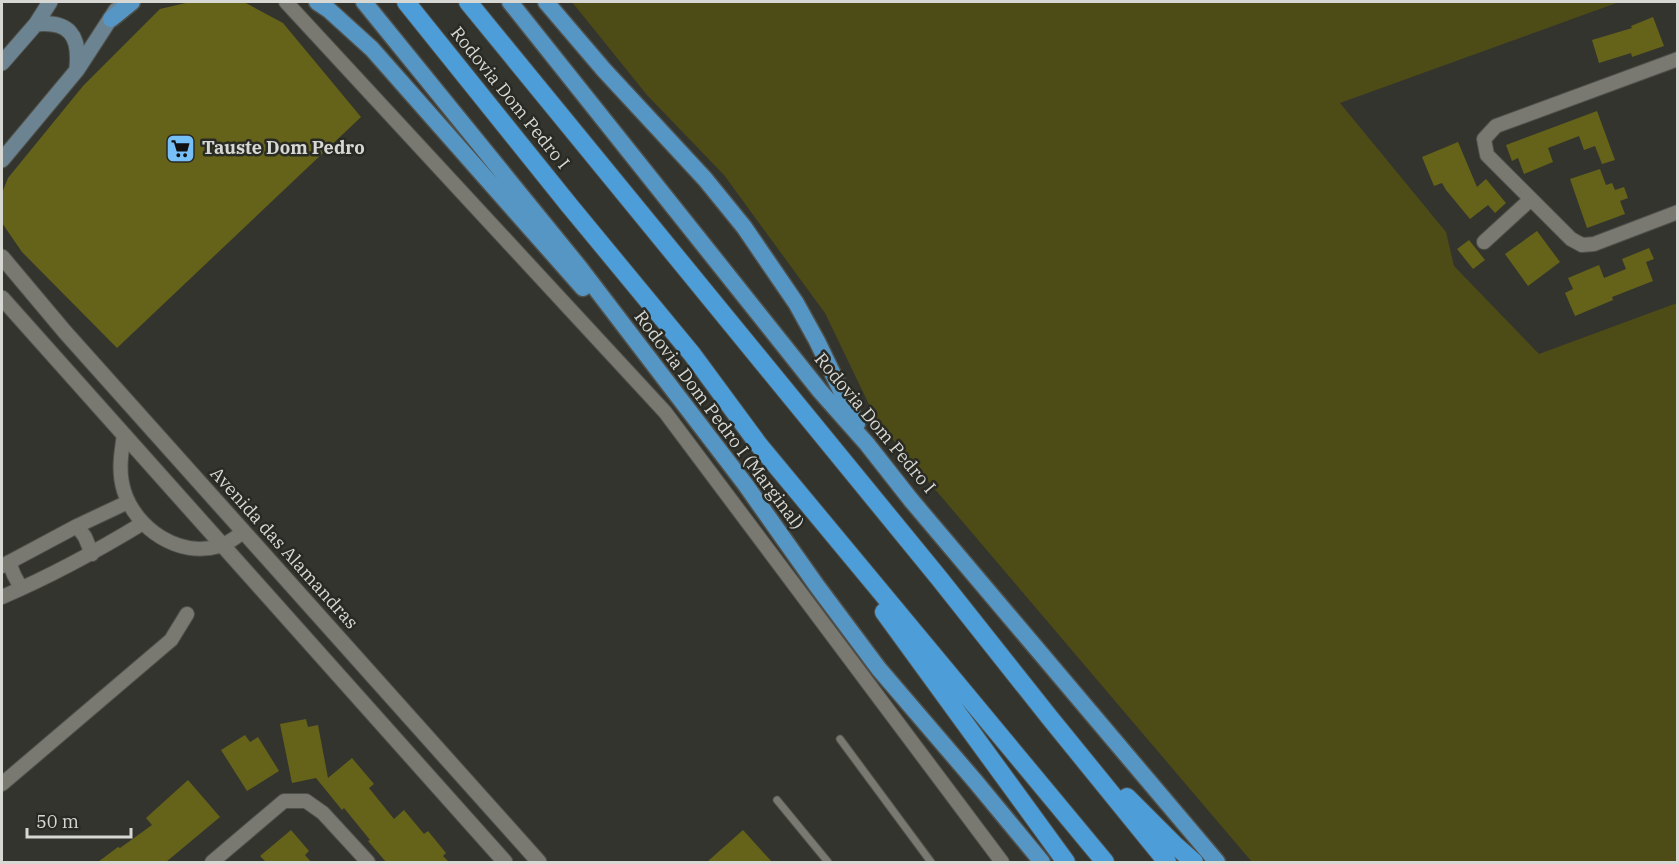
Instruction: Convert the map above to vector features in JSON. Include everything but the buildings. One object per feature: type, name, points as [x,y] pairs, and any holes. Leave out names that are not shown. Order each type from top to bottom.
[{"type":"highway","points":[[111,19],[132,2]]},
{"type":"highway","points":[[317,2],[372,49],[561,265],[645,353]]},
{"type":"highway","name":"Rodovia Dom Pedro I (Marginal)","points":[[364,2],[580,268],[745,484],[879,669],[1042,862]]},
{"type":"highway","name":"Rodovia Dom Pedro I","points":[[406,2],[692,354],[759,445],[1105,862]]},
{"type":"highway","name":"Rodovia Dom Pedro I","points":[[468,2],[932,569],[1167,862]]},
{"type":"highway","name":"Rodovia Dom Pedro I","points":[[510,2],[820,391],[1217,862]]},
{"type":"highway","points":[[546,2],[604,70],[705,179],[744,227],[796,303],[818,341],[867,444]]},
{"type":"highway","points":[[795,488],[1066,862]]},
{"type":"highway","points":[[1050,718],[1194,862]]},
{"type":"main road","points":[[2,63],[36,24],[50,2]]},
{"type":"main road","points":[[2,160],[77,70],[121,2]]},
{"type":"main road","points":[[36,24],[47,23],[63,27],[74,36],[79,49],[77,70]]},
{"type":"street","points":[[286,2],[665,412],[1002,862]]},
{"type":"street","points":[[1677,59],[1496,126],[1484,138],[1487,155],[1571,239],[1582,244],[1594,243],[1677,212]]},
{"type":"street","points":[[1484,242],[1531,199]]},
{"type":"street","name":"Avenida das Alamandras","points":[[2,257],[65,332],[539,862]]},
{"type":"street","points":[[2,298],[505,862]]},
{"type":"street","points":[[124,435],[120,463],[121,477],[128,502],[143,523],[162,538],[198,549],[222,546],[243,532]]},
{"type":"street","points":[[21,588],[5,564],[128,502]]},
{"type":"street","points":[[2,597],[92,554],[143,523]]},
{"type":"street","points":[[77,526],[92,554]]},
{"type":"street","points":[[2,784],[171,640],[188,614]]},
{"type":"street","points":[[455,807],[461,795],[475,791]]},
{"type":"street","points":[[212,862],[284,801],[306,801],[323,813],[368,862]]},
{"type":"lane","points":[[840,739],[932,862]]},
{"type":"lane","points":[[777,800],[828,862]]},
{"type":"shaded area","points":[[572,2],[1619,2],[1340,103],[1446,232],[1454,266],[1539,354],[1677,303],[1677,862],[1252,862],[877,421],[825,313],[724,175],[647,95]]},
{"type":"place","name":"Tauste Dom Pedro","points":[[181,148]]}]
